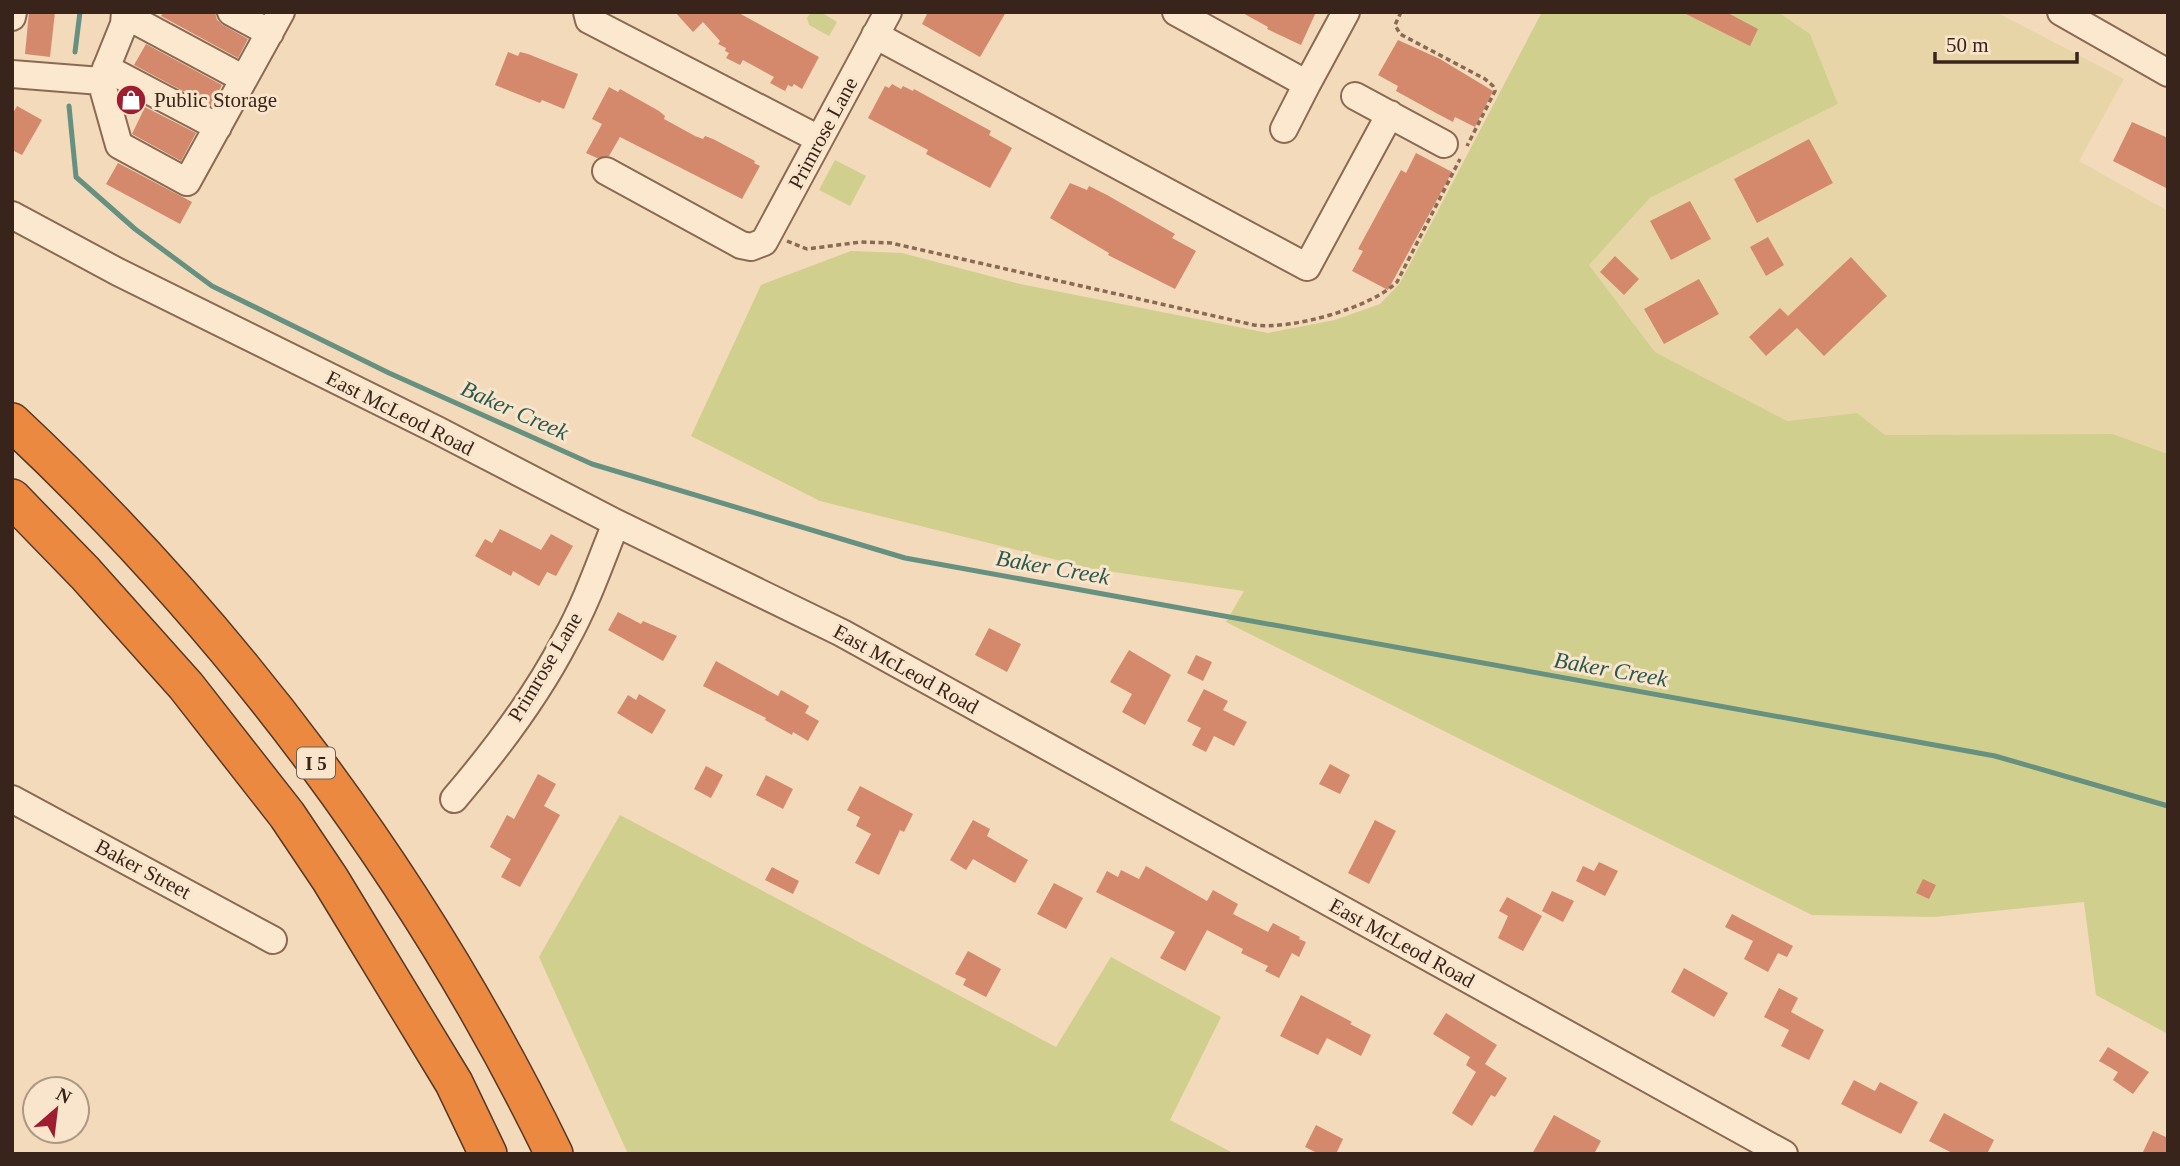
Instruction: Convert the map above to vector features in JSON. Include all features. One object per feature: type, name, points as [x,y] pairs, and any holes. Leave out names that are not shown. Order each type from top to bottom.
[{"type":"highway","name":"I 5","points":[[12,422],[91,500],[181,597],[232,655],[313,758],[434,936],[504,1057],[554,1154]]},
{"type":"highway","name":"I 5","points":[[12,498],[160,656],[287,815],[330,879],[454,1083],[488,1154]]},
{"type":"street","points":[[231,12],[276,23],[187,182],[119,145],[104,74],[124,24],[125,14],[244,79]]},
{"type":"street","points":[[587,12],[589,20],[819,139]]},
{"type":"street","points":[[1176,12],[1307,84]]},
{"type":"street","points":[[1284,129],[1346,12]]},
{"type":"street","points":[[2061,12],[2168,73]]},
{"type":"street","points":[[882,23],[1307,267],[1390,114]]},
{"type":"street","name":"Primrose Lane","points":[[606,171],[741,245],[751,247],[764,243],[882,23]]},
{"type":"street","points":[[12,74],[104,74],[218,127]]},
{"type":"street","points":[[1355,96],[1444,144]]},
{"type":"street","name":"East McLeod Road","points":[[12,215],[118,272],[437,430],[615,523],[842,633],[1784,1154]]},
{"type":"street","name":"Primrose Lane","points":[[454,799],[516,718],[565,642],[586,598],[615,523]]},
{"type":"street","name":"Baker Street","points":[[12,799],[273,940]]},
{"type":"shaded area","points":[[811,12],[821,12],[837,22],[829,36],[809,25],[807,18]]},
{"type":"shaded area","points":[[1542,12],[1778,12],[1810,34],[1838,104],[1650,198],[1589,265],[1655,352],[1787,421],[1857,413],[1885,435],[2113,434],[2168,454],[2168,1034],[2096,995],[2084,902],[1934,917],[1812,915],[1226,622],[1244,591],[1093,569],[820,501],[691,436],[761,285],[851,251],[902,253],[1020,284],[1268,333],[1335,320],[1380,304],[1400,283]]},
{"type":"shaded area","points":[[1778,12],[1996,12],[2124,79],[2079,161],[2168,211],[2168,454],[2113,434],[1885,435],[1857,413],[1787,421],[1655,352],[1589,265],[1650,198],[1838,104],[1810,34]]},
{"type":"shaded area","points":[[835,160],[866,176],[850,206],[819,190]]},
{"type":"shaded area","points":[[620,815],[1056,1047],[1111,957],[1221,1017],[1170,1120],[1235,1154],[628,1154],[539,957]]},
{"type":"building","points":[[29,12],[55,12],[50,57],[25,54]]},
{"type":"building","points":[[163,12],[215,12],[217,20],[223,25],[248,39],[238,58],[161,16]]},
{"type":"building","points":[[675,12],[737,12],[819,57],[802,89],[794,84],[792,87],[788,85],[785,91],[770,83],[774,77],[743,60],[740,65],[726,58],[729,53],[725,51],[726,48],[718,44],[720,41],[703,22],[693,32]]},
{"type":"building","points":[[928,12],[1006,12],[980,57],[922,24]]},
{"type":"building","points":[[1241,12],[1316,12],[1301,45],[1267,29],[1268,27]]},
{"type":"building","points":[[1682,12],[1726,12],[1758,29],[1750,46]]},
{"type":"building","points":[[1398,40],[1440,59],[1493,91],[1475,127],[1455,117],[1453,122],[1436,113],[1396,91],[1398,86],[1378,75]]},
{"type":"building","points":[[146,44],[222,85],[211,106],[134,65]]},
{"type":"building","points":[[508,52],[518,56],[520,52],[528,54],[578,74],[564,109],[542,100],[540,103],[495,85]]},
{"type":"building","points":[[892,84],[901,89],[903,86],[913,91],[914,89],[991,131],[989,135],[1012,148],[990,188],[926,154],[928,150],[868,118],[885,86],[889,88]]},
{"type":"building","points":[[609,87],[618,92],[620,89],[659,111],[665,116],[664,119],[695,136],[713,139],[755,161],[754,163],[760,166],[742,199],[620,137],[609,156],[597,158],[586,153],[602,124],[592,119]]},
{"type":"building","points":[[17,106],[42,120],[22,155],[12,150],[12,115]]},
{"type":"building","points":[[145,107],[196,133],[181,161],[132,134]]},
{"type":"building","points":[[2132,122],[2168,138],[2168,189],[2113,161]]},
{"type":"building","points":[[1809,139],[1833,183],[1757,223],[1734,179]]},
{"type":"building","points":[[1416,153],[1452,172],[1388,290],[1352,271],[1363,251],[1358,249],[1401,170],[1406,173]]},
{"type":"building","points":[[118,163],[192,202],[180,224],[106,184]]},
{"type":"building","points":[[1070,183],[1087,190],[1089,186],[1107,195],[1175,234],[1172,238],[1196,251],[1175,289],[1108,255],[1109,253],[1050,218]]},
{"type":"building","points":[[1690,201],[1711,239],[1671,260],[1650,221]]},
{"type":"building","points":[[1768,237],[1784,265],[1766,276],[1750,247]]},
{"type":"building","points":[[1615,256],[1639,279],[1624,295],[1600,272]]},
{"type":"building","points":[[1851,257],[1887,296],[1824,356],[1797,328],[1766,356],[1749,337],[1780,308],[1788,316]]},
{"type":"building","points":[[1699,279],[1719,314],[1664,344],[1644,309]]},
{"type":"building","points":[[500,529],[541,550],[551,534],[573,546],[556,576],[547,572],[539,586],[513,571],[511,576],[475,556],[485,539],[492,543]]},
{"type":"building","points":[[618,612],[641,624],[643,621],[677,636],[663,661],[608,630]]},
{"type":"building","points":[[989,628],[1021,644],[1007,672],[975,655]]},
{"type":"building","points":[[1129,650],[1171,675],[1145,725],[1122,712],[1132,694],[1110,682]]},
{"type":"building","points":[[1196,655],[1212,662],[1203,681],[1187,673]]},
{"type":"building","points":[[716,661],[778,696],[781,690],[809,706],[805,713],[819,721],[808,741],[793,732],[792,735],[765,720],[766,718],[703,686]]},
{"type":"building","points":[[1204,689],[1228,701],[1223,710],[1247,722],[1234,746],[1214,736],[1206,752],[1192,745],[1201,728],[1187,721]]},
{"type":"building","points":[[639,694],[666,710],[652,734],[617,713],[628,695],[636,700]]},
{"type":"building","points":[[1330,764],[1350,775],[1340,794],[1319,784]]},
{"type":"building","points":[[706,766],[723,775],[711,798],[694,789]]},
{"type":"building","points":[[538,774],[556,784],[544,806],[560,815],[520,887],[501,877],[511,859],[490,847],[507,815],[514,819]]},
{"type":"building","points":[[766,775],[793,789],[783,809],[756,795]]},
{"type":"building","points":[[860,786],[913,814],[904,832],[900,830],[879,875],[855,863],[871,834],[856,826],[860,817],[847,810]]},
{"type":"building","points":[[973,820],[990,829],[987,836],[1028,860],[1015,883],[973,859],[966,870],[950,860]]},
{"type":"building","points":[[1375,820],[1396,831],[1369,884],[1348,873]]},
{"type":"building","points":[[1599,862],[1618,871],[1605,896],[1576,881],[1583,866],[1594,871]]},
{"type":"building","points":[[1146,866],[1207,901],[1213,890],[1238,904],[1233,914],[1268,932],[1273,923],[1300,937],[1299,939],[1306,942],[1299,957],[1292,953],[1279,978],[1265,971],[1268,966],[1241,953],[1243,949],[1207,930],[1185,971],[1160,958],[1175,932],[1096,892],[1107,871],[1118,877],[1121,870],[1139,879]]},
{"type":"building","points":[[772,867],[799,881],[793,894],[765,880]]},
{"type":"building","points":[[1923,879],[1936,885],[1929,899],[1916,893]]},
{"type":"building","points":[[1054,883],[1083,898],[1066,929],[1037,914]]},
{"type":"building","points":[[1552,891],[1574,901],[1563,922],[1542,911]]},
{"type":"building","points":[[1507,897],[1542,916],[1523,951],[1498,938],[1508,916],[1499,911]]},
{"type":"building","points":[[1732,914],[1793,946],[1787,957],[1778,953],[1768,972],[1744,959],[1753,941],[1725,927]]},
{"type":"building","points":[[968,951],[1001,969],[986,997],[963,985],[966,979],[955,974]]},
{"type":"building","points":[[1684,968],[1728,993],[1714,1017],[1671,992]]},
{"type":"building","points":[[1779,988],[1798,998],[1791,1012],[1824,1030],[1809,1060],[1781,1046],[1789,1030],[1764,1017]]},
{"type":"building","points":[[1301,995],[1371,1035],[1361,1056],[1327,1038],[1318,1055],[1280,1036]]},
{"type":"building","points":[[1446,1013],[1497,1045],[1485,1064],[1507,1078],[1495,1097],[1491,1095],[1472,1126],[1452,1113],[1476,1072],[1466,1065],[1470,1057],[1433,1034]]},
{"type":"building","points":[[2108,1047],[2149,1072],[2133,1094],[2113,1080],[2118,1072],[2099,1061]]},
{"type":"building","points":[[1854,1080],[1875,1091],[1880,1082],[1918,1102],[1901,1134],[1841,1104]]},
{"type":"building","points":[[1944,1113],[1994,1140],[1987,1154],[1954,1154],[1929,1141]]},
{"type":"building","points":[[1554,1115],[1601,1141],[1594,1154],[1532,1154]]},
{"type":"building","points":[[1316,1125],[1343,1139],[1336,1154],[1319,1154],[1305,1147]]},
{"type":"building","points":[[2153,1131],[2168,1138],[2168,1154],[2142,1154]]},
{"type":"waterway","name":"Baker Creek","points":[[75,52],[80,12]]},
{"type":"waterway","name":"Baker Creek","points":[[69,106],[76,177],[135,229],[212,286],[389,373],[592,464],[905,558],[1995,756],[2168,806]]},
{"type":"place","name":"Public Storage","points":[[131,100]]}]
